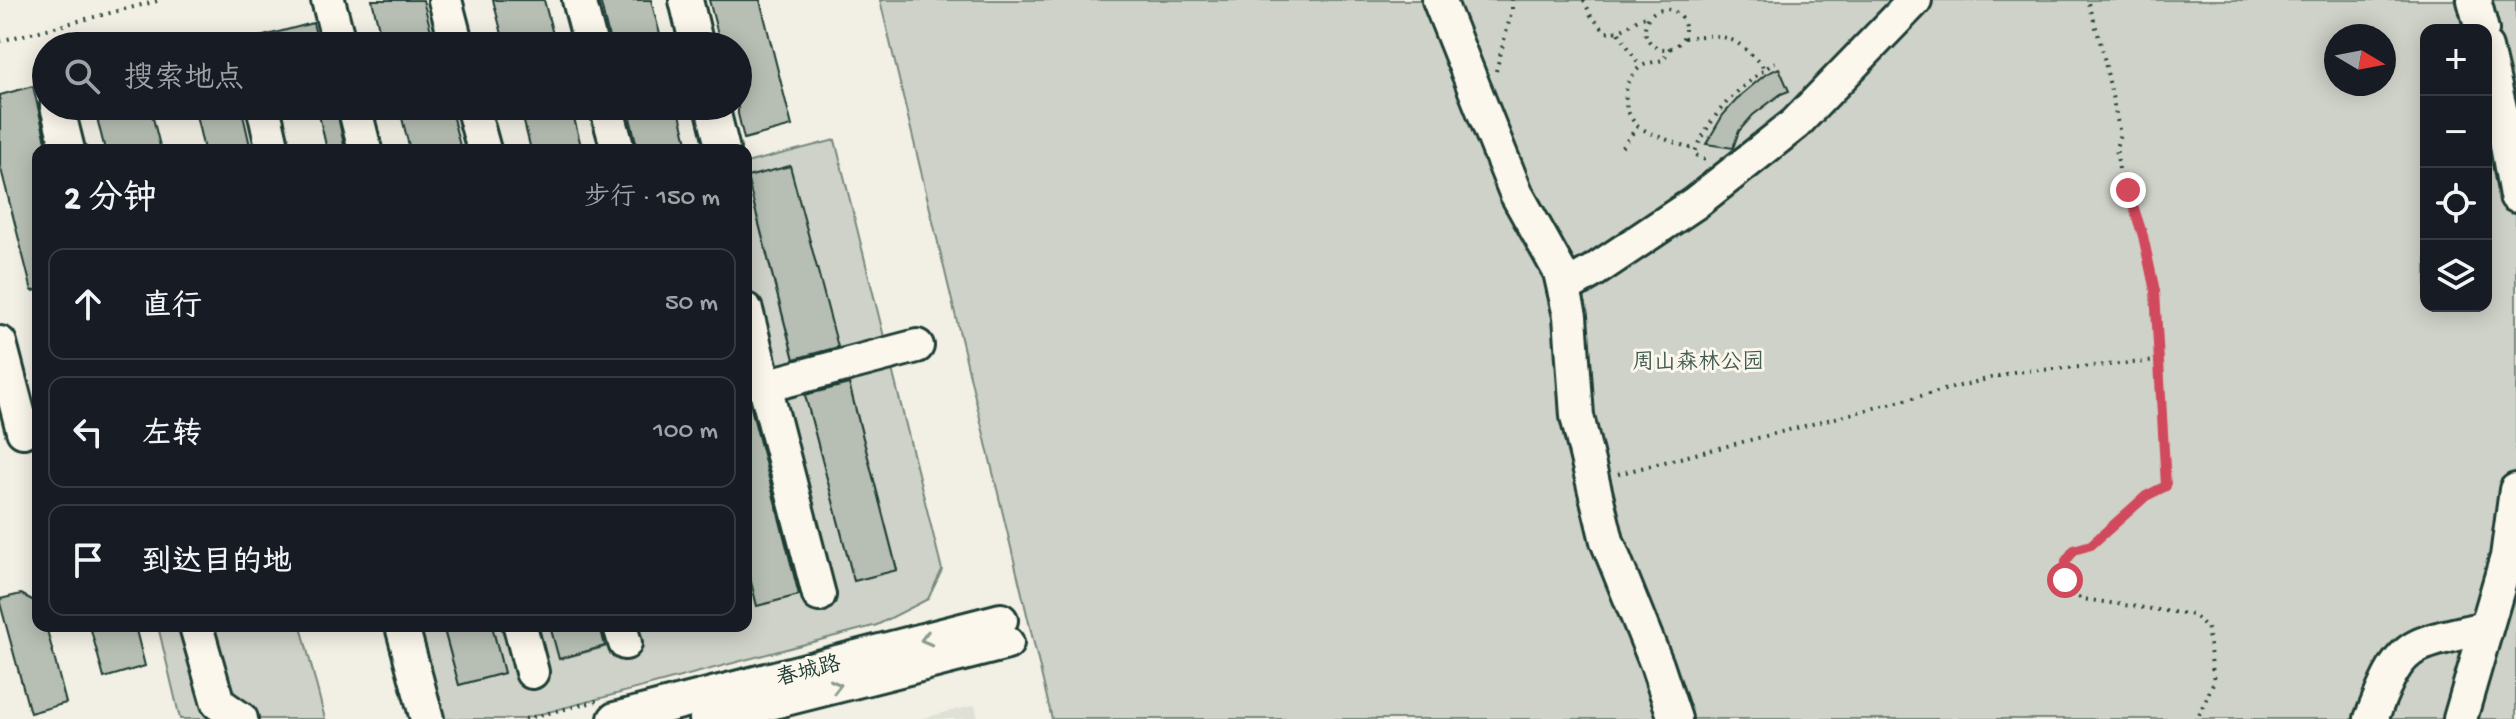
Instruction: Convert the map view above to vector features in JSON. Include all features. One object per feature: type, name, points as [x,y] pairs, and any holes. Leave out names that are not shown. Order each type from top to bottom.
[{"type":"street","points":[[328,0],[336,32]]},
{"type":"street","points":[[445,0],[453,32]]},
{"type":"street","points":[[579,0],[587,32]]},
{"type":"street","points":[[686,0],[694,32]]},
{"type":"street","points":[[1439,0],[1516,193],[1560,272],[1570,316],[1577,416],[1607,541],[1657,665],[1675,719]]},
{"type":"street","points":[[1564,288],[1695,203],[1795,124],[1915,0]]},
{"type":"street","points":[[2474,0],[2480,24]]},
{"type":"street","points":[[2492,74],[2516,196]]},
{"type":"street","points":[[60,120],[66,144]]},
{"type":"street","points":[[266,120],[272,144]]},
{"type":"street","points":[[358,120],[364,144]]},
{"type":"street","points":[[476,120],[482,144]]},
{"type":"street","points":[[610,120],[616,144]]},
{"type":"street","points":[[716,120],[722,144]]},
{"type":"street","points":[[0,343],[20,432]]},
{"type":"street","points":[[752,346],[758,382],[819,595]]},
{"type":"street","points":[[758,382],[917,346]]},
{"type":"street","points":[[2460,719],[2507,557],[2516,490]]},
{"type":"street","points":[[2371,719],[2400,661],[2417,646],[2485,628]]},
{"type":"street","points":[[198,632],[218,703],[241,719]]},
{"type":"street","points":[[404,632],[427,719]]},
{"type":"street","points":[[522,632],[532,672]]},
{"type":"street","name":"春城路","points":[[615,719],[997,634],[706,719]]},
{"type":"path","points":[[35,32],[161,0]]},
{"type":"path","points":[[1485,114],[1512,0]]},
{"type":"path","points":[[1584,0],[1600,28],[1606,32],[1619,33],[1640,17],[1667,9],[1678,14],[1685,25],[1683,38]]},
{"type":"path","points":[[2088,0],[2102,48],[2120,134],[2116,148],[2119,169],[2143,236],[2155,291],[2166,486],[2146,496],[2091,545],[2074,550],[2066,561],[2065,580],[2068,593],[2083,599],[2193,615],[2207,627],[2214,681],[2197,719]]},
{"type":"path","points":[[1650,16],[1645,29],[1649,42],[1660,49],[1670,48]]},
{"type":"path","points":[[0,41],[32,33]]},
{"type":"path","points":[[1619,33],[1640,66]]},
{"type":"path","points":[[1695,150],[1637,127],[1630,117],[1625,94],[1628,83],[1640,66],[1663,60],[1670,48],[1683,38],[1716,34],[1732,39],[1765,69]]},
{"type":"path","points":[[1724,180],[1711,160],[1702,160],[1694,154],[1695,150],[1708,124],[1739,88],[1775,62]]},
{"type":"path","points":[[1622,147],[1637,127]]},
{"type":"path","points":[[1593,481],[2014,372],[2159,361]]},
{"type":"shaded area","points":[[975,705],[978,719],[919,719]]},
{"type":"green space","name":"周山森林公园","points":[[880,0],[2516,0],[2516,719],[1052,719]]},
{"type":"green space","points":[[835,140],[942,570],[928,599],[877,625],[522,719],[427,719],[404,632],[445,632],[459,685],[504,673],[494,632],[553,632],[560,659],[605,647],[601,632],[752,632],[752,585],[757,605],[801,594],[753,407],[752,197],[795,364],[839,353],[790,166],[752,177],[752,161]],"holes":[[[849,383],[897,569],[854,581],[805,395]]]},
{"type":"green space","points":[[159,632],[303,632],[325,719],[180,719]]},
{"type":"building","points":[[372,0],[423,0],[431,32],[380,32]]},
{"type":"building","points":[[493,0],[544,0],[552,32],[501,32]]},
{"type":"building","points":[[600,0],[651,0],[659,32],[608,32]]},
{"type":"building","points":[[709,0],[760,0],[792,126],[744,139],[739,120],[752,120],[752,32],[717,32]]},
{"type":"building","points":[[313,23],[315,32],[279,32]]},
{"type":"building","points":[[1779,68],[1789,91],[1753,115],[1739,131],[1733,148],[1706,144],[1723,115],[1741,95],[1766,74]]},
{"type":"building","points":[[32,86],[32,120],[41,120],[47,144],[32,144],[32,291],[0,165],[0,95]]},
{"type":"building","points":[[98,120],[154,120],[160,144],[104,144]]},
{"type":"building","points":[[197,120],[244,120],[250,144],[203,144]]},
{"type":"building","points":[[320,120],[339,120],[344,144],[326,144]]},
{"type":"building","points":[[402,120],[454,120],[460,144],[408,144]]},
{"type":"building","points":[[524,120],[574,120],[580,144],[530,144]]},
{"type":"building","points":[[630,120],[682,120],[688,144],[636,144]]},
{"type":"building","points":[[790,166],[838,347],[794,359],[752,196],[752,176]]},
{"type":"building","points":[[849,384],[897,570],[854,581],[805,395]]},
{"type":"building","points":[[752,412],[799,595],[757,606],[752,586]]},
{"type":"building","points":[[21,594],[32,600],[32,632],[48,632],[66,703],[30,713],[0,599]]},
{"type":"building","points":[[92,632],[136,632],[145,666],[104,678]]},
{"type":"building","points":[[445,632],[494,632],[504,673],[459,685]]},
{"type":"building","points":[[552,632],[602,632],[605,646],[559,659]]},
{"type":"route","points":[[2065,580],[2066,561],[2074,550],[2091,545],[2146,496],[2166,486],[2155,291],[2143,236],[2128,190]]}]
